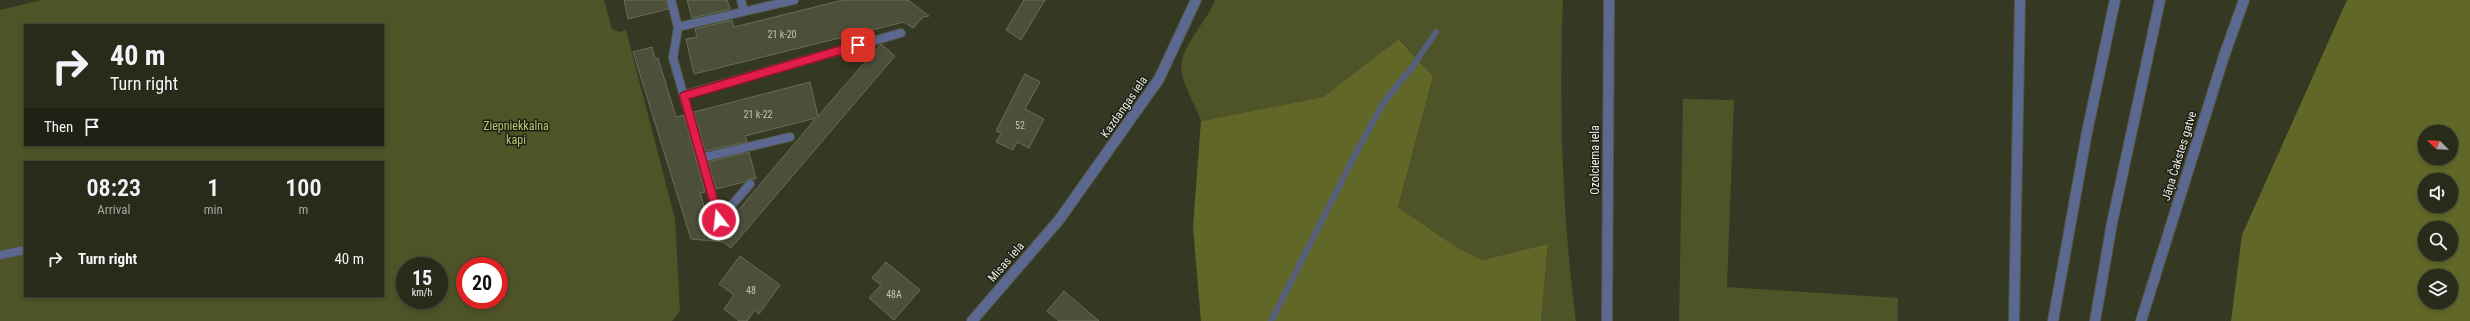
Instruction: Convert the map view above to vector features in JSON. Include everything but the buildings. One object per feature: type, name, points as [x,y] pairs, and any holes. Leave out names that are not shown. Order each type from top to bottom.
[{"type":"street","name":"Kazdangas iela","points":[[1059,220],[1159,79],[1196,0]]},
{"type":"street","name":"Ozolciema iela","points":[[1607,321],[1609,0]]},
{"type":"street","points":[[2014,321],[2020,0]]},
{"type":"street","points":[[2053,321],[2086,132],[2115,0]]},
{"type":"street","points":[[2095,321],[2112,223],[2160,0]]},
{"type":"street","name":"Jāņa Čakstes gatve","points":[[2141,321],[2224,56],[2244,0]]},
{"type":"street","name":"Misas iela","points":[[972,321],[1059,220]]},
{"type":"lane","points":[[672,0],[678,26],[673,58],[719,220],[750,184]]},
{"type":"lane","points":[[741,0],[744,11]]},
{"type":"lane","points":[[678,26],[794,0]]},
{"type":"lane","points":[[684,96],[901,33]]},
{"type":"lane","points":[[701,158],[790,137]]},
{"type":"lane","points":[[0,255],[24,250]]},
{"type":"green space","name":"Ziepniekkalna kapi","points":[[42,0],[604,0],[612,29],[619,32],[626,30],[675,219],[680,311],[672,321],[0,321],[0,10]]},
{"type":"green space","points":[[1215,0],[1563,0],[1561,81],[1563,161],[1571,281],[1576,321],[1541,321],[1548,244],[1482,260],[1453,245],[1398,207],[1433,78],[1400,39],[1323,97],[1201,121],[1183,79],[1181,66],[1182,58],[1190,41],[1212,8]]},
{"type":"green space","points":[[2347,0],[2470,0],[2470,321],[2231,321],[2242,235]]},
{"type":"green space","points":[[1399,39],[1433,77],[1398,207],[1453,245],[1482,260],[1548,244],[1541,321],[1201,321],[1193,227],[1201,121],[1323,97]]},
{"type":"green space","points":[[1683,99],[1734,100],[1727,287],[1898,298],[1898,321],[1679,321]]},
{"type":"waterway","points":[[1271,321],[1359,147],[1384,102],[1413,66],[1436,32]]},
{"type":"route","points":[[719,220],[684,96],[858,45]]}]
